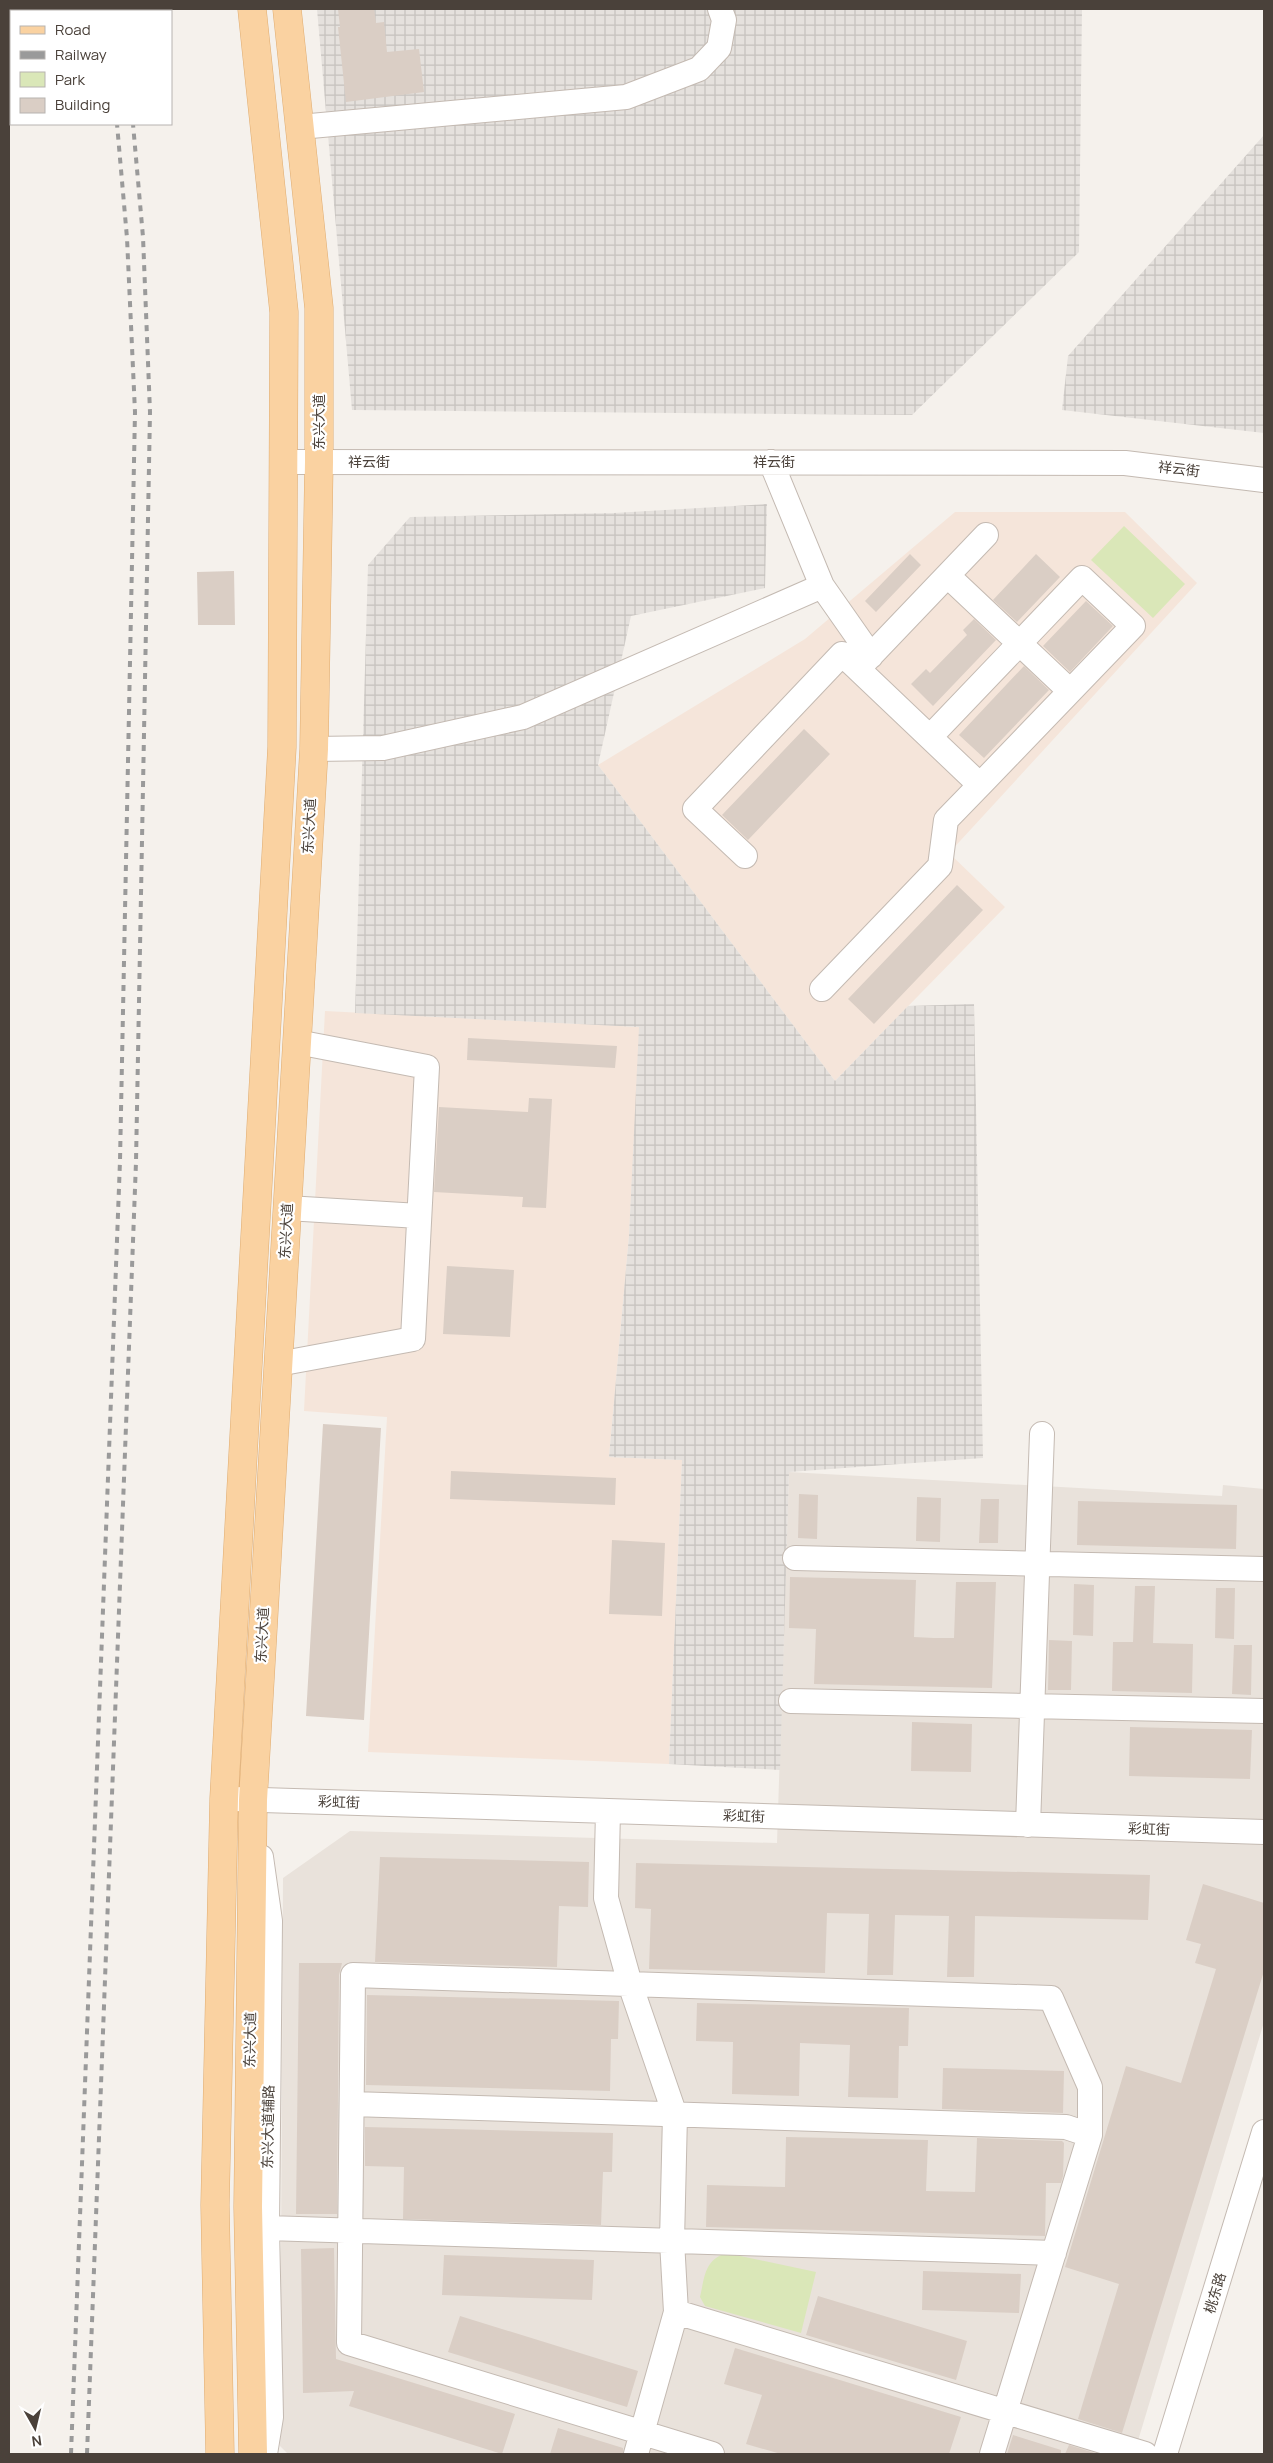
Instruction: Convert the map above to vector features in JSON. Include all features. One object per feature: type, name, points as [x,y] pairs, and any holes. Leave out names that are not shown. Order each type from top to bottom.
[{"type":"main road","name":"东兴大道","points":[[220,2454],[215,2205],[224,1799],[282,747],[284,312],[252,9]]},
{"type":"main road","name":"东兴大道","points":[[253,2454],[258,2168],[250,2055],[252,1800],[314,749],[319,462],[319,308],[287,9]]},
{"type":"street","points":[[300,127],[626,97],[699,68],[719,48],[724,20],[720,9]]},
{"type":"street","name":"祥云街","points":[[284,462],[1125,463],[1264,480]]},
{"type":"street","points":[[772,462],[822,586],[864,662],[930,737],[980,785]]},
{"type":"street","points":[[864,662],[986,535]]},
{"type":"street","points":[[948,576],[1070,691]]},
{"type":"street","points":[[822,989],[940,866],[946,820],[1133,626],[1082,578],[930,737]]},
{"type":"street","points":[[314,749],[383,748],[524,717],[822,586]]},
{"type":"street","points":[[745,856],[695,809],[842,654],[864,662]]},
{"type":"street","points":[[278,1364],[413,1339],[427,1067],[297,1042]]},
{"type":"street","points":[[287,1208],[420,1216]]},
{"type":"street","points":[[1028,1825],[1042,1434]]},
{"type":"street","points":[[795,1558],[1264,1569]]},
{"type":"street","points":[[791,1701],[1264,1711]]},
{"type":"street","name":"彩虹街","points":[[224,1799],[1264,1832]]},
{"type":"street","name":"东兴大道辅路","points":[[252,1800],[270,1921],[269,2018],[258,2168],[268,2228],[271,2417],[265,2454]]},
{"type":"street","points":[[608,1811],[606,1898],[630,1984],[675,2115],[672,2241],[676,2312],[639,2444]]},
{"type":"street","points":[[712,2454],[639,2444],[349,2343],[353,1975],[1051,1998],[1090,2087],[1090,2135],[992,2454]]},
{"type":"street","points":[[250,2055],[269,2018]]},
{"type":"street","points":[[352,2104],[1066,2127],[1090,2135]]},
{"type":"street","name":"桃东路","points":[[1165,2454],[1264,2132]]},
{"type":"street","points":[[268,2228],[1054,2253]]},
{"type":"street","points":[[676,2312],[1145,2454]]},
{"type":"shaded area","points":[[317,9],[1082,9],[1079,252],[912,415],[352,410]]},
{"type":"shaded area","points":[[1264,135],[1264,433],[1062,410],[1068,356]]},
{"type":"shaded area","points":[[767,504],[765,588],[631,616],[598,765],[835,1081],[908,1006],[974,1004],[983,1458],[789,1472],[780,1770],[669,1764],[682,1460],[609,1457],[629,1236],[639,1027],[355,1013],[368,565],[410,517],[614,513]]},
{"type":"shaded area","points":[[955,512],[1125,512],[1197,583],[949,853],[1005,907],[835,1081],[598,765],[805,639]]},
{"type":"shaded area","points":[[325,1011],[640,1027],[629,1236],[609,1457],[682,1460],[669,1764],[368,1752],[387,1417],[304,1411]]},
{"type":"shaded area","points":[[789,1472],[1222,1496],[1223,1485],[1264,1489],[1264,2022],[1134,2454],[288,2454],[280,2446],[283,1878],[350,1831],[777,1843]]},
{"type":"green space","points":[[1124,526],[1185,584],[1153,618],[1091,560]]},
{"type":"green space","points":[[726,2253],[816,2272],[801,2333],[705,2306],[700,2297],[707,2270],[713,2260]]},
{"type":"building","points":[[338,9],[374,9],[376,23],[384,22],[387,52],[419,49],[424,92],[346,102],[338,27],[340,27]]},
{"type":"building","points":[[910,554],[921,565],[876,612],[865,601]]},
{"type":"building","points":[[1036,554],[1060,577],[1017,622],[993,600]]},
{"type":"building","points":[[234,571],[235,625],[198,625],[197,572]]},
{"type":"building","points":[[1086,601],[1113,626],[1070,672],[1043,646]]},
{"type":"building","points":[[974,619],[996,640],[933,706],[911,684],[926,669],[930,673],[967,635],[963,630]]},
{"type":"building","points":[[1024,666],[1049,690],[984,758],[959,735]]},
{"type":"building","points":[[804,729],[830,754],[748,840],[722,815]]},
{"type":"building","points":[[957,885],[983,910],[874,1024],[848,999]]},
{"type":"building","points":[[468,1038],[617,1046],[615,1068],[467,1060]]},
{"type":"building","points":[[529,1098],[552,1099],[546,1208],[522,1207],[523,1197],[434,1192],[439,1107],[528,1112]]},
{"type":"building","points":[[447,1266],[514,1270],[510,1337],[443,1334]]},
{"type":"building","points":[[323,1424],[381,1428],[364,1720],[306,1716]]},
{"type":"building","points":[[451,1471],[616,1478],[615,1505],[450,1499]]},
{"type":"building","points":[[799,1494],[818,1495],[817,1539],[798,1538]]},
{"type":"building","points":[[917,1497],[941,1498],[940,1542],[916,1541]]},
{"type":"building","points":[[981,1499],[999,1499],[998,1543],[979,1543]]},
{"type":"building","points":[[1078,1501],[1237,1505],[1236,1549],[1077,1545]]},
{"type":"building","points":[[612,1540],[665,1543],[662,1616],[609,1614]]},
{"type":"building","points":[[790,1577],[916,1580],[914,1637],[934,1638],[954,1638],[956,1582],[996,1582],[992,1688],[814,1684],[816,1629],[789,1628]]},
{"type":"building","points":[[1074,1584],[1094,1585],[1093,1636],[1073,1635]]},
{"type":"building","points":[[1135,1586],[1155,1586],[1153,1643],[1193,1644],[1192,1693],[1112,1691],[1113,1642],[1133,1642]]},
{"type":"building","points":[[1216,1588],[1235,1588],[1234,1639],[1215,1638]]},
{"type":"building","points":[[1049,1640],[1072,1641],[1071,1690],[1048,1690]]},
{"type":"building","points":[[1234,1645],[1252,1645],[1251,1695],[1232,1694]]},
{"type":"building","points":[[912,1722],[972,1724],[971,1772],[911,1771]]},
{"type":"building","points":[[1130,1727],[1252,1730],[1250,1779],[1129,1776]]},
{"type":"building","points":[[380,1857],[589,1862],[588,1907],[559,1906],[557,1967],[375,1962]]},
{"type":"building","points":[[636,1863],[1150,1875],[1148,1920],[975,1916],[974,1977],[947,1977],[949,1916],[895,1915],[893,1975],[867,1975],[869,1914],[827,1913],[825,1973],[649,1969],[651,1909],[635,1908]]},
{"type":"building","points":[[1203,1884],[1264,1903],[1264,1971],[1122,2433],[1078,2419],[1119,2284],[1065,2267],[1126,2066],[1181,2083],[1216,1969],[1195,1963],[1201,1944],[1186,1940]]},
{"type":"building","points":[[299,1963],[342,1963],[339,1975],[337,2214],[296,2214]]},
{"type":"building","points":[[367,1995],[619,2001],[618,2039],[611,2039],[610,2091],[366,2085]]},
{"type":"building","points":[[697,2003],[909,2008],[908,2046],[899,2046],[898,2098],[848,2097],[850,2045],[800,2043],[799,2096],[732,2094],[733,2042],[696,2041]]},
{"type":"building","points":[[943,2068],[1064,2071],[1063,2113],[942,2109]]},
{"type":"building","points":[[365,2127],[613,2133],[612,2172],[603,2172],[601,2225],[403,2219],[404,2167],[365,2166]]},
{"type":"building","points":[[786,2137],[928,2140],[926,2191],[975,2192],[977,2138],[1062,2141],[1064,2143],[1063,2176],[1061,2183],[1046,2183],[1045,2236],[706,2227],[707,2185],[785,2187]]},
{"type":"building","points":[[334,2248],[336,2359],[515,2414],[502,2454],[349,2406],[354,2391],[303,2393],[301,2249]]},
{"type":"building","points":[[444,2255],[594,2260],[592,2300],[442,2295]]},
{"type":"building","points":[[923,2271],[1021,2274],[1019,2313],[922,2310]]},
{"type":"building","points":[[818,2296],[967,2341],[956,2380],[806,2335]]},
{"type":"building","points":[[460,2316],[638,2371],[627,2407],[448,2352]]},
{"type":"building","points":[[735,2348],[961,2417],[949,2454],[781,2454],[746,2444],[762,2395],[724,2384]]},
{"type":"building","points":[[558,2428],[623,2448],[623,2454],[550,2454]]},
{"type":"building","points":[[1013,2435],[1061,2450],[1061,2454],[1007,2454]]},
{"type":"building","points":[[1069,2445],[1098,2454],[1065,2454]]},
{"type":"railway","points":[[71,2454],[120,1161],[135,412],[127,238],[117,125]]},
{"type":"railway","points":[[87,2454],[136,1162],[150,412],[143,237],[133,125]]}]
